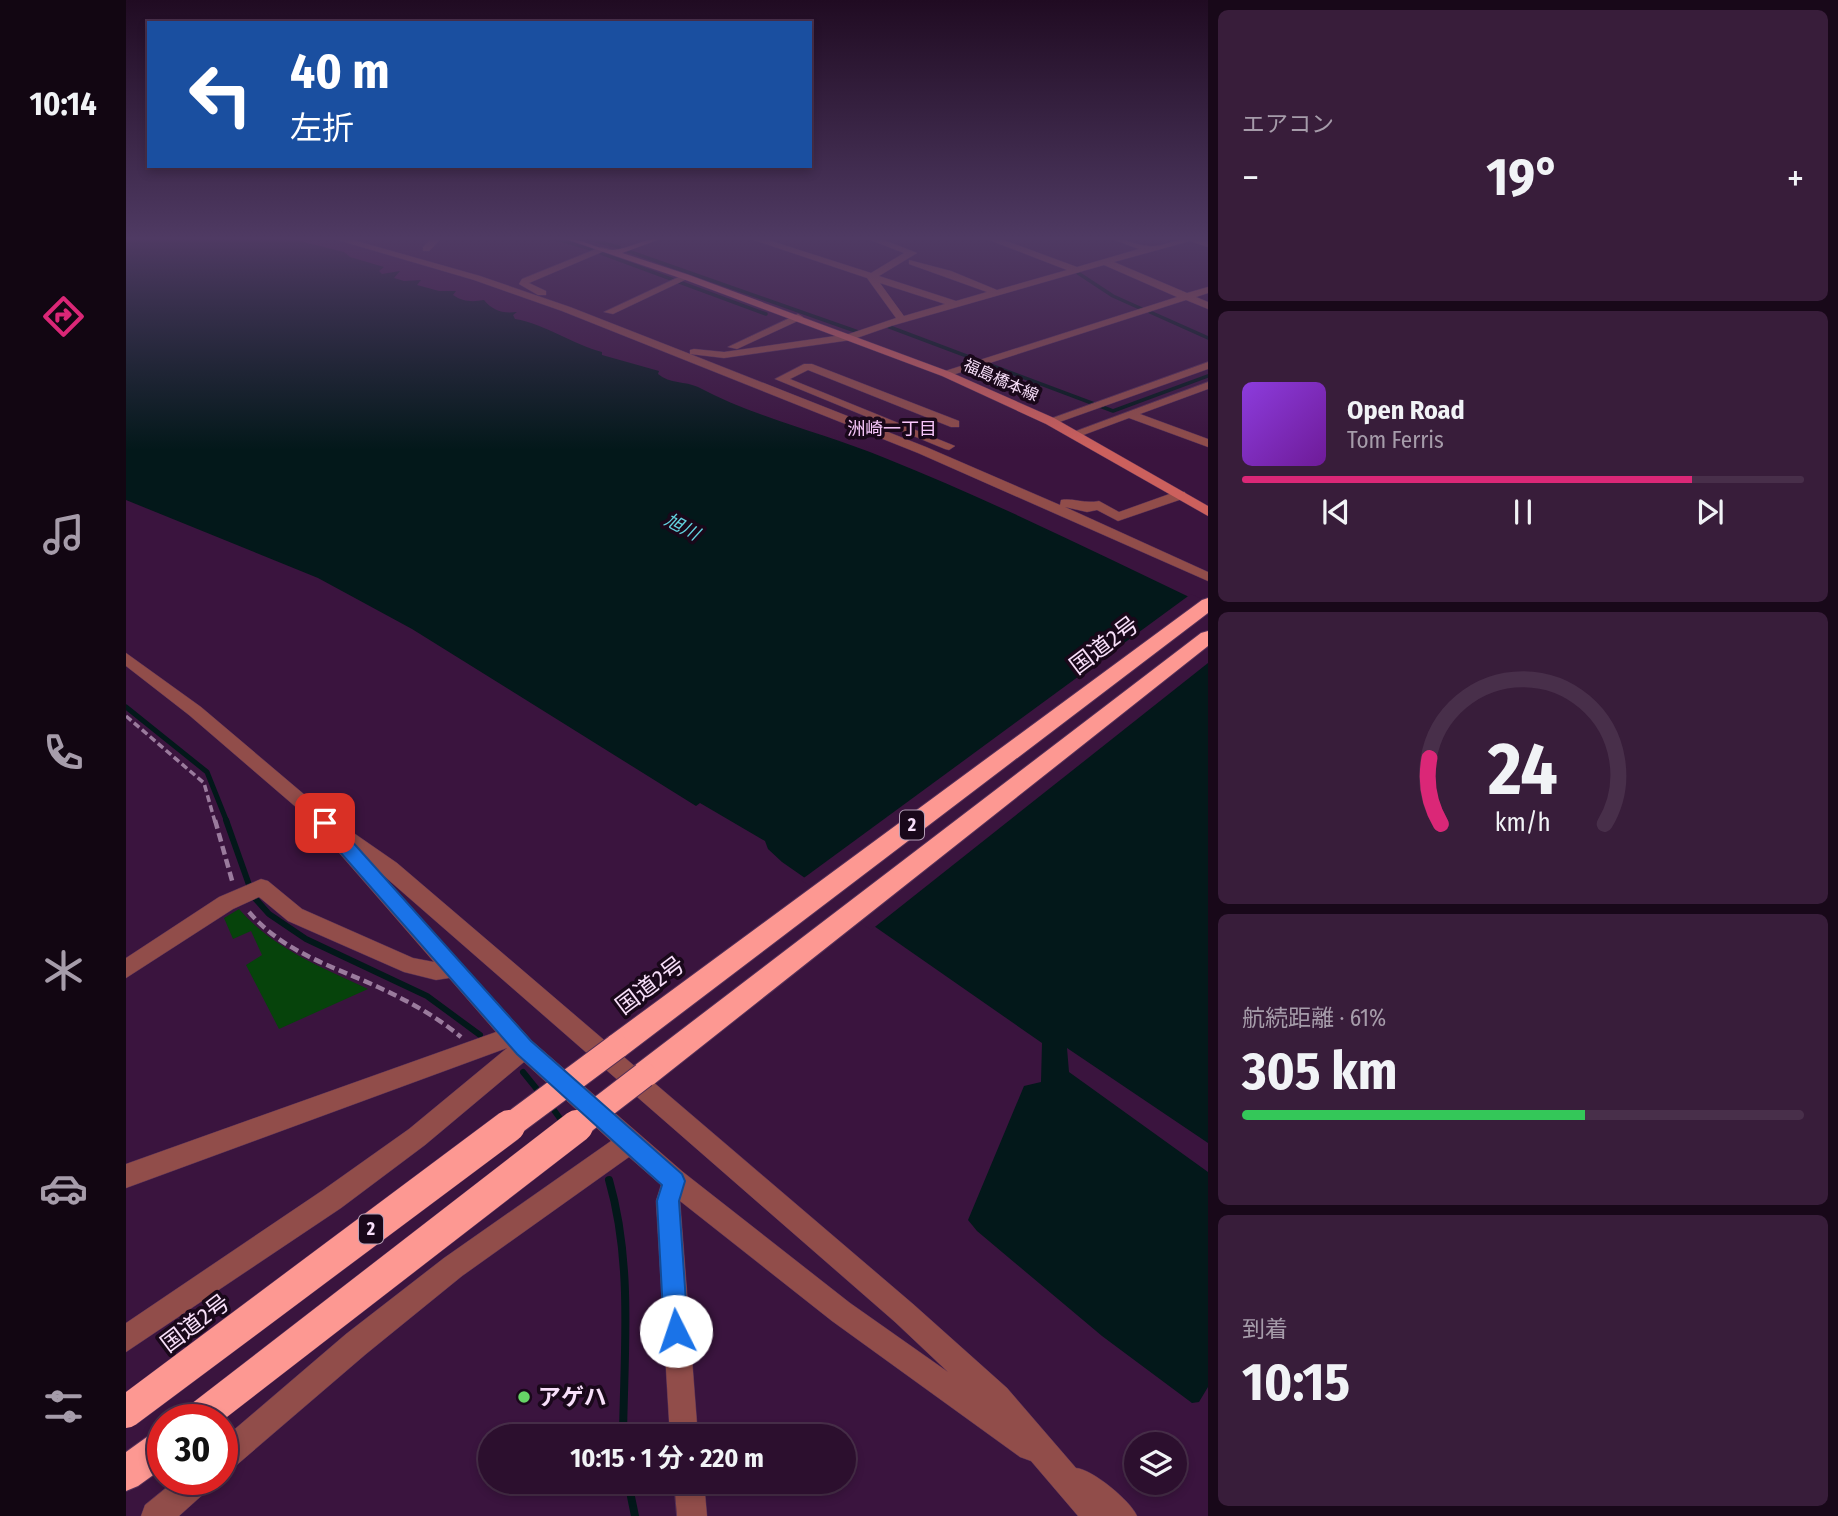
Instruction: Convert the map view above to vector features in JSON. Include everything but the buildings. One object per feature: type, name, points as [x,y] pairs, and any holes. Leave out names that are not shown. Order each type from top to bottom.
[{"type":"highway","name":"国道2号","points":[[126,1412],[1208,604]]},
{"type":"highway","name":"2","points":[[217,1404],[1208,637]]},
{"type":"highway","points":[[126,1474],[147,1458]]},
{"type":"main road","name":"福島橋本線","points":[[772,309],[857,334],[1050,421],[1208,512]]},
{"type":"street","points":[[566,309],[922,450],[1208,577]]},
{"type":"street","points":[[609,312],[616,309]]},
{"type":"street","points":[[895,309],[904,321]]},
{"type":"street","points":[[663,347],[724,355],[857,334],[945,309]]},
{"type":"street","points":[[946,374],[1150,309]]},
{"type":"street","points":[[730,349],[797,317]]},
{"type":"street","points":[[1050,421],[1208,365]]},
{"type":"street","points":[[949,446],[780,379],[808,366],[955,424]]},
{"type":"street","points":[[1074,434],[1208,385]]},
{"type":"street","points":[[868,414],[891,398]]},
{"type":"street","points":[[868,414],[916,442],[922,450]]},
{"type":"street","points":[[1127,415],[1208,443]]},
{"type":"street","points":[[1037,499],[1087,508],[1099,505],[1118,517],[1180,495]]},
{"type":"street","points":[[126,658],[195,711],[325,823],[390,868],[545,1005],[904,1312],[997,1398],[1097,1516]]},
{"type":"street","points":[[325,823],[519,1042],[674,1181],[841,1312],[1054,1464],[1122,1516]]},
{"type":"street","points":[[126,969],[250,891],[261,887],[295,915],[311,923],[411,965],[436,971],[452,969]]},
{"type":"street","points":[[126,1176],[519,1042]]},
{"type":"street","points":[[126,1339],[322,1206],[418,1137],[519,1042]]},
{"type":"street","points":[[238,1445],[356,1344],[442,1276],[630,1142]]},
{"type":"street","points":[[674,1181],[668,1201],[683,1424]]},
{"type":"street","points":[[689,1494],[692,1516]]},
{"type":"street","points":[[156,1516],[181,1495]]},
{"type":"green space","points":[[239,909],[283,946],[368,989],[279,1029],[246,965],[262,955],[251,931],[233,939],[224,918]]},
{"type":"water","name":"旭川","points":[[126,309],[495,309],[517,312],[513,315],[515,319],[537,325],[602,352],[602,355],[659,371],[658,374],[667,379],[693,385],[743,408],[862,449],[926,475],[1048,529],[1208,606],[1208,1143],[1067,1048],[1069,1072],[1208,1172],[1208,1387],[1199,1402],[1192,1403],[1102,1336],[977,1231],[968,1220],[1024,1086],[1041,1082],[1042,1043],[782,862],[768,849],[765,841],[700,803],[696,806],[412,629],[318,578],[126,500]]},
{"type":"pier","points":[[1191,594],[1208,602],[1208,663],[871,930],[801,880]]},
{"type":"waterway","points":[[752,309],[766,314]]},
{"type":"waterway","points":[[792,309],[861,333]]},
{"type":"waterway","points":[[1150,312],[1208,338]]},
{"type":"waterway","points":[[887,326],[1113,411],[1208,376]]},
{"type":"waterway","points":[[126,707],[207,772],[227,822]]},
{"type":"waterway","points":[[226,820],[253,896],[269,914],[306,939],[427,996],[480,1035]]},
{"type":"waterway","points":[[523,1072],[540,1093]]},
{"type":"waterway","points":[[551,1106],[564,1124]]},
{"type":"waterway","points":[[609,1180],[617,1211],[624,1275],[623,1424]]},
{"type":"waterway","points":[[630,1494],[635,1516]]},
{"type":"place","name":"アゲハ","points":[[524,1397]]},
{"type":"district","name":"洲崎一丁目","points":[[892,429]]},
{"type":"route","points":[[325,823],[524,1048],[674,1181],[668,1201],[676,1331]]}]
